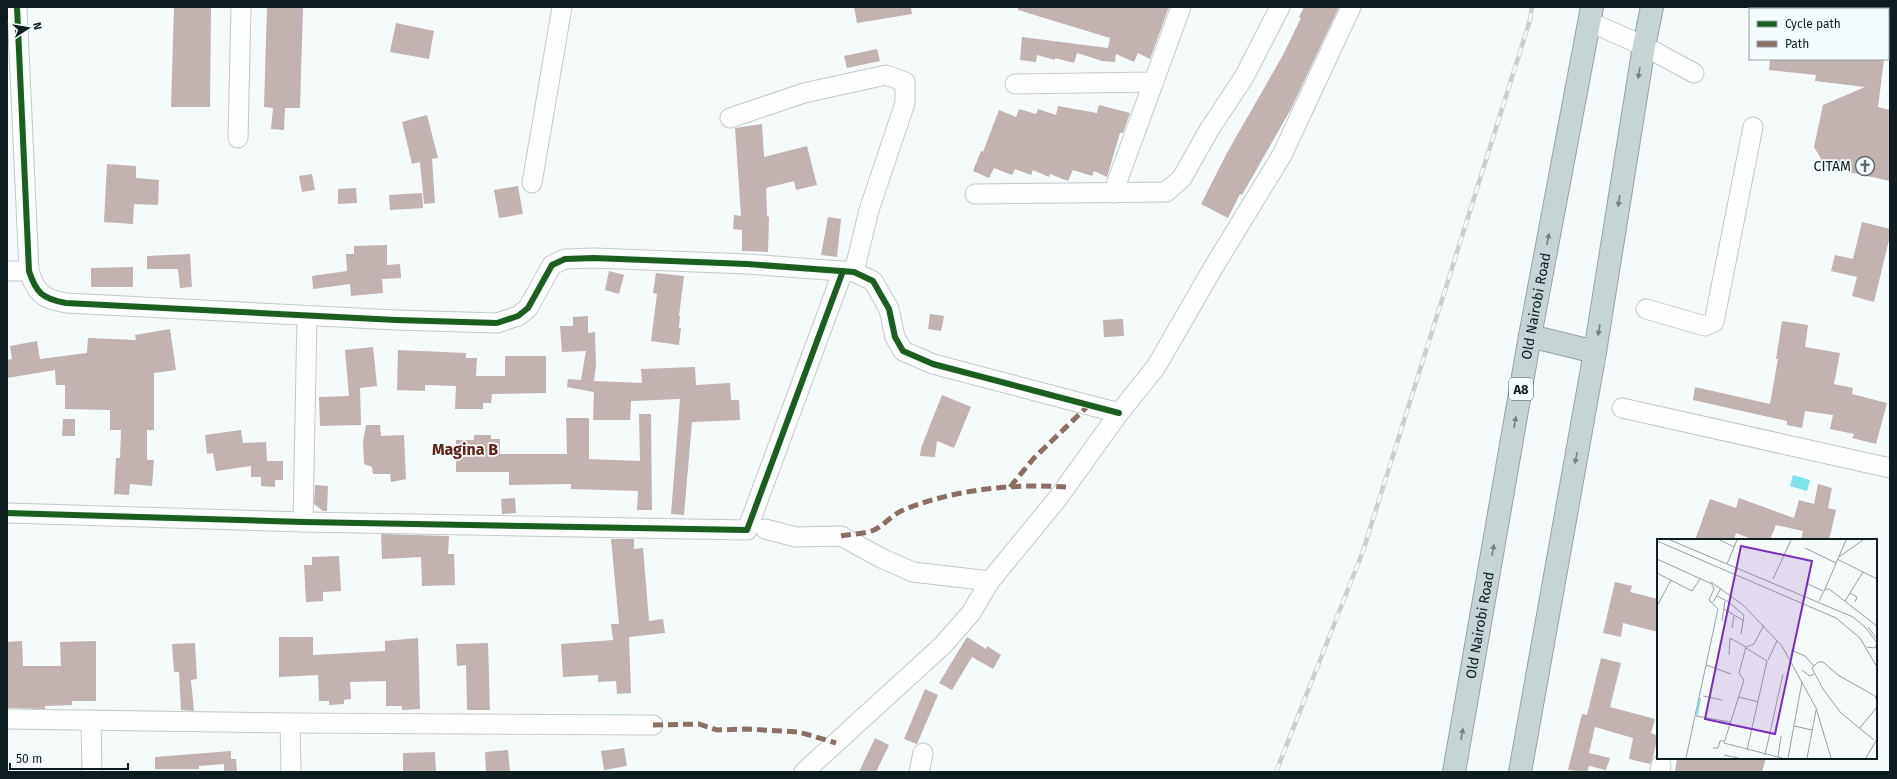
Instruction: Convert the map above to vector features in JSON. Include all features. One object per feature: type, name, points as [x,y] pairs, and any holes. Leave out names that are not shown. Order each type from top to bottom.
[{"type":"highway","points":[[1521,771],[1595,352],[1644,46],[1652,7]]},
{"type":"highway","name":"Old Nairobi Road","points":[[1454,772],[1530,336],[1591,14]]},
{"type":"highway","points":[[1530,336],[1595,352]]},
{"type":"street","points":[[17,7],[29,271],[33,283],[40,294],[52,300],[66,303],[307,316],[497,323],[518,316],[528,308],[552,265],[565,259],[594,258],[747,264],[849,272],[873,281],[889,309],[895,337],[903,351],[932,364],[1119,413]]},
{"type":"street","points":[[238,138],[241,7]]},
{"type":"street","points":[[532,183],[562,7]]},
{"type":"street","points":[[1113,193],[1181,7]]},
{"type":"street","points":[[975,194],[1166,192],[1182,178],[1209,130],[1244,77],[1280,7]]},
{"type":"street","points":[[804,772],[943,645],[970,613],[990,581],[1058,498],[1119,413],[1156,367],[1212,268],[1282,155],[1351,7]]},
{"type":"street","points":[[1591,14],[1644,46],[1694,73]]},
{"type":"street","points":[[7,513],[303,522],[747,530],[849,272],[905,103],[905,82],[886,75],[804,93],[730,118]]},
{"type":"street","points":[[1015,84],[1154,82]]},
{"type":"street","points":[[1646,309],[1706,326],[1714,322],[1753,127]]},
{"type":"street","points":[[7,271],[29,271]]},
{"type":"street","points":[[303,522],[307,316]]},
{"type":"street","points":[[1622,408],[1890,468]]},
{"type":"street","points":[[765,529],[796,536],[841,536],[881,558],[913,572],[990,581]]},
{"type":"street","points":[[7,718],[290,723],[653,725]]},
{"type":"street","points":[[91,720],[92,772]]},
{"type":"street","points":[[290,723],[291,772]]},
{"type":"street","points":[[919,772],[923,753]]},
{"type":"water","points":[[1793,475],[1810,480],[1807,491],[1790,486]]},
{"type":"building","points":[[174,7],[211,7],[210,107],[171,107]]},
{"type":"building","points":[[267,7],[303,7],[300,108],[285,108],[284,130],[271,129],[273,108],[264,107]]},
{"type":"building","points":[[854,7],[911,7],[912,14],[857,23]]},
{"type":"building","points":[[1018,7],[1169,7],[1150,59],[1138,53],[1134,62],[1116,54],[1115,62],[1102,61],[1077,53],[1074,63],[1037,55],[1036,62],[1020,60],[1022,37],[1108,48],[1110,38],[1018,10]]},
{"type":"building","points":[[1304,7],[1339,7],[1291,109],[1242,195],[1240,194],[1228,218],[1201,204],[1228,151],[1283,55],[1301,18],[1299,17]]},
{"type":"building","points":[[396,23],[434,31],[429,59],[390,52]]},
{"type":"building","points":[[877,49],[880,61],[847,68],[844,56]]},
{"type":"building","points":[[1770,60],[1884,60],[1878,107],[1890,110],[1890,181],[1826,167],[1814,147],[1823,105],[1865,87],[1815,81],[1816,75],[1769,70]]},
{"type":"building","points":[[1099,105],[1130,113],[1123,133],[1120,133],[1107,177],[1094,171],[1092,176],[1073,170],[1068,181],[1050,174],[1049,177],[1033,170],[1031,175],[1015,169],[1012,175],[994,168],[989,178],[973,171],[981,151],[983,152],[999,110],[1016,117],[1019,109],[1036,114],[1038,109],[1056,115],[1058,106],[1097,113]]},
{"type":"building","points":[[427,115],[438,158],[432,159],[435,203],[424,204],[420,162],[412,164],[402,122]]},
{"type":"building","points":[[762,124],[764,157],[807,146],[817,185],[796,190],[794,181],[766,188],[767,216],[769,217],[768,252],[742,251],[742,230],[733,229],[734,215],[741,216],[735,128]]},
{"type":"building","points":[[107,164],[136,166],[136,178],[159,180],[158,205],[134,204],[133,224],[104,222]]},
{"type":"building","points":[[312,174],[315,190],[302,192],[299,176]]},
{"type":"building","points":[[518,186],[523,214],[499,218],[494,190]]},
{"type":"building","points":[[356,188],[357,203],[338,204],[338,189]]},
{"type":"building","points":[[422,193],[423,208],[390,210],[389,195]]},
{"type":"building","points":[[828,217],[841,219],[837,257],[821,255]]},
{"type":"building","points":[[1862,222],[1890,229],[1890,236],[1874,302],[1852,296],[1857,277],[1831,271],[1835,255],[1853,259]]},
{"type":"building","points":[[387,245],[387,265],[400,264],[401,278],[382,279],[383,293],[351,296],[350,284],[313,289],[312,276],[347,271],[346,254],[354,254],[354,246]]},
{"type":"building","points":[[190,254],[192,287],[180,288],[178,269],[147,269],[147,256]]},
{"type":"building","points":[[133,267],[133,287],[91,287],[91,268]]},
{"type":"building","points":[[609,271],[624,275],[619,294],[605,290]]},
{"type":"building","points":[[656,273],[684,276],[679,316],[679,328],[681,328],[679,345],[651,341],[657,294],[653,293]]},
{"type":"building","points":[[930,314],[944,316],[941,331],[928,329]]},
{"type":"building","points":[[588,316],[588,333],[595,332],[596,366],[594,381],[642,383],[641,369],[695,367],[696,385],[730,383],[731,400],[739,400],[740,420],[692,422],[684,515],[671,514],[680,399],[631,401],[630,420],[593,420],[594,392],[567,387],[568,379],[581,380],[586,351],[562,352],[560,326],[573,326],[573,317]]},
{"type":"building","points":[[1123,319],[1124,336],[1104,337],[1103,320]]},
{"type":"building","points":[[1782,321],[1808,325],[1805,347],[1840,353],[1834,384],[1853,388],[1852,394],[1887,403],[1876,444],[1852,438],[1854,434],[1830,429],[1833,415],[1805,411],[1802,428],[1787,425],[1787,421],[1693,400],[1695,387],[1770,404],[1778,359],[1776,359]]},
{"type":"building","points":[[170,329],[176,370],[154,373],[154,430],[147,430],[147,460],[154,460],[152,486],[130,484],[129,495],[114,494],[116,458],[120,458],[121,430],[110,430],[110,410],[65,409],[65,385],[56,385],[55,370],[7,378],[7,360],[12,359],[10,346],[37,341],[40,359],[87,353],[88,338],[136,340],[135,335]]},
{"type":"building","points":[[373,347],[377,386],[360,388],[361,425],[320,426],[319,397],[349,396],[345,350]]},
{"type":"building","points":[[398,350],[466,353],[466,358],[477,358],[476,376],[505,376],[505,356],[546,356],[546,393],[492,394],[491,403],[483,403],[483,409],[455,409],[456,386],[425,385],[425,391],[397,390]]},
{"type":"building","points":[[942,395],[971,407],[954,448],[937,441],[935,457],[920,456],[921,448]]},
{"type":"building","points":[[639,414],[651,414],[652,510],[637,510],[638,491],[571,489],[571,484],[509,485],[509,472],[456,472],[456,440],[474,440],[474,435],[491,435],[491,439],[500,439],[500,454],[567,454],[566,418],[589,418],[589,459],[640,461]]},
{"type":"building","points":[[63,419],[75,419],[75,436],[62,436]]},
{"type":"building","points":[[366,425],[380,425],[381,436],[404,435],[406,479],[391,482],[390,474],[373,474],[372,467],[364,464],[363,442]]},
{"type":"building","points":[[241,430],[243,443],[266,442],[267,461],[283,461],[283,480],[275,480],[275,487],[261,486],[261,477],[251,477],[251,466],[216,471],[213,453],[207,454],[205,435]]},
{"type":"building","points":[[1818,484],[1832,488],[1828,508],[1836,510],[1829,539],[1801,539],[1803,531],[1776,525],[1770,539],[1751,539],[1736,533],[1734,539],[1695,539],[1710,499],[1736,508],[1739,498],[1794,518],[1799,500],[1814,504]]},
{"type":"building","points":[[315,485],[328,486],[327,511],[323,511],[314,504]]},
{"type":"building","points":[[515,498],[516,513],[502,514],[501,499]]},
{"type":"building","points":[[381,534],[449,536],[448,554],[454,554],[455,585],[422,586],[421,557],[382,559]]},
{"type":"building","points":[[611,539],[634,539],[634,549],[643,548],[649,621],[663,619],[665,633],[629,637],[631,693],[617,694],[616,681],[598,682],[598,675],[563,677],[561,644],[613,640],[611,624],[619,624]]},
{"type":"building","points":[[339,556],[341,591],[323,592],[323,601],[306,602],[304,565],[312,565],[312,557]]},
{"type":"building","points":[[1615,582],[1632,586],[1630,592],[1657,599],[1657,632],[1623,623],[1621,637],[1603,633]]},
{"type":"building","points":[[279,637],[313,637],[313,655],[385,651],[385,641],[418,638],[420,709],[402,710],[402,706],[386,706],[386,681],[350,682],[351,699],[344,700],[344,704],[329,705],[329,701],[319,701],[318,675],[279,677]]},
{"type":"building","points":[[967,637],[986,649],[987,646],[1001,655],[993,669],[972,657],[952,690],[939,683]]},
{"type":"building","points":[[22,641],[23,666],[61,666],[60,642],[96,641],[96,701],[72,701],[72,705],[45,706],[45,709],[7,708],[7,642]]},
{"type":"building","points":[[195,643],[197,679],[191,680],[194,711],[181,710],[179,672],[174,672],[172,644]]},
{"type":"building","points":[[488,643],[490,710],[467,710],[466,665],[457,666],[456,644]]},
{"type":"building","points":[[1601,658],[1621,663],[1610,707],[1655,719],[1651,733],[1657,736],[1657,740],[1650,764],[1629,759],[1633,738],[1595,727],[1589,753],[1610,758],[1606,770],[1589,766],[1587,772],[1568,770],[1582,714],[1587,715]]},
{"type":"building","points":[[925,689],[938,695],[917,744],[904,739]]},
{"type":"building","points":[[875,738],[889,745],[876,772],[859,772]]},
{"type":"building","points":[[624,748],[627,766],[604,770],[601,751]]},
{"type":"building","points":[[508,750],[510,772],[486,772],[485,752]]},
{"type":"building","points":[[231,751],[231,759],[236,759],[237,772],[224,772],[224,764],[199,766],[199,769],[155,769],[155,757]]},
{"type":"building","points":[[435,752],[436,772],[403,772],[403,753]]},
{"type":"building","points":[[1677,759],[1766,759],[1762,772],[1675,772]]},
{"type":"railway","points":[[1276,772],[1363,551],[1530,20],[1532,7]]},
{"type":"marked path","points":[[1010,487],[1034,458],[1089,405]]},
{"type":"marked path","points":[[841,536],[874,530],[901,511],[920,504],[961,493],[1004,487],[1066,487]]},
{"type":"marked path","points":[[653,725],[699,724],[717,730],[746,729],[799,732],[836,743]]},
{"type":"cycle path","points":[[17,7],[29,271],[34,285],[46,297],[66,303],[396,320],[497,323],[518,316],[528,308],[552,265],[565,259],[594,258],[747,264],[854,272],[873,281],[889,309],[895,337],[903,351],[933,364],[1119,413]]},
{"type":"cycle path","points":[[7,513],[303,522],[747,530],[843,271]]},
{"type":"place","name":"CITAM","points":[[1865,166]]},
{"type":"district","name":"Magina B","points":[[465,449]]}]
